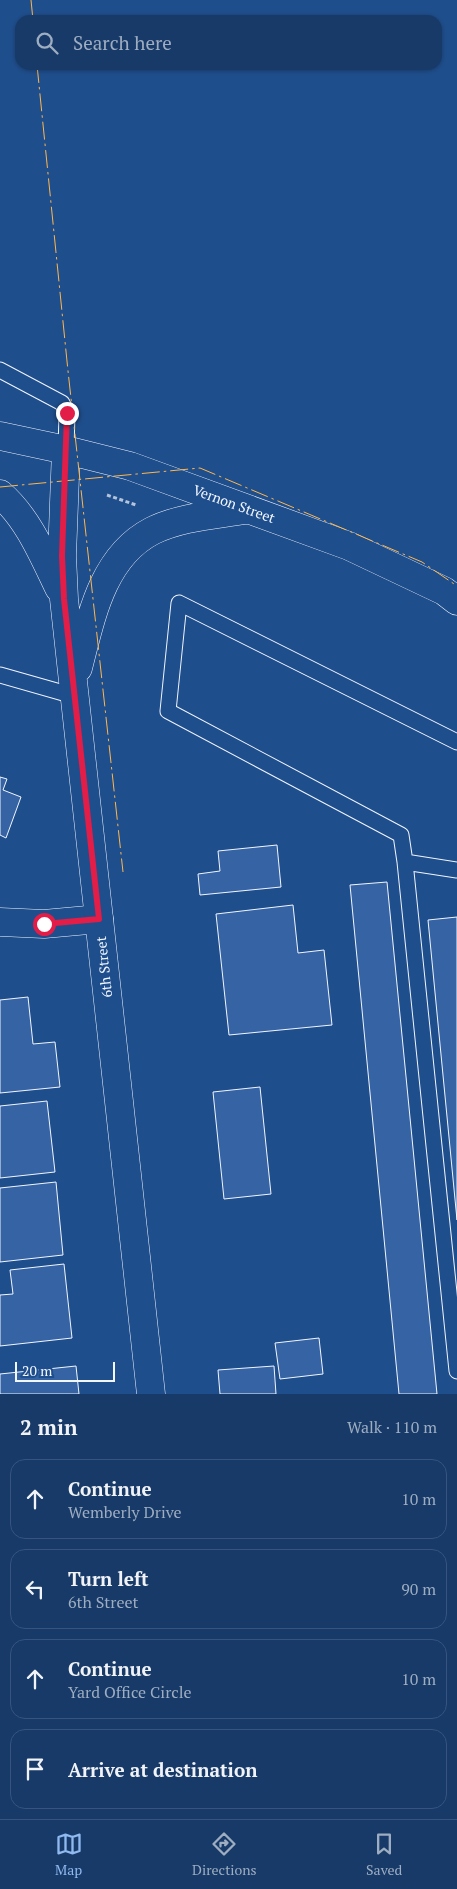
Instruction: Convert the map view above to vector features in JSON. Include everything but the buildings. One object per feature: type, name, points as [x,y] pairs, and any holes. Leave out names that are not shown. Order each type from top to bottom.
[{"type":"street","name":"Vernon Street","points":[[0,436],[130,466],[349,546],[444,591],[457,600]]},
{"type":"street","name":"6th Street","points":[[66,450],[62,556],[64,599],[151,1394]]},
{"type":"street","points":[[0,494],[22,518],[41,551],[64,599]]},
{"type":"street","points":[[74,690],[98,596],[114,563],[130,545],[152,531],[181,521],[249,509]]},
{"type":"street","points":[[0,922],[44,924],[99,919]]},
{"type":"lane","points":[[0,370],[62,403],[67,413],[66,450]]},
{"type":"lane","points":[[457,742],[179,603],[168,711],[401,835],[457,1371]]},
{"type":"lane","points":[[0,675],[74,690]]},
{"type":"lane","points":[[405,862],[457,870]]},
{"type":"power","points":[[31,0],[32,15]]},
{"type":"power","points":[[38,70],[68,371],[123,872]]},
{"type":"power","points":[[0,487],[200,468],[422,562],[457,586]]},
{"type":"route","points":[[44,924],[99,919],[64,599],[62,556],[67,413]]}]
